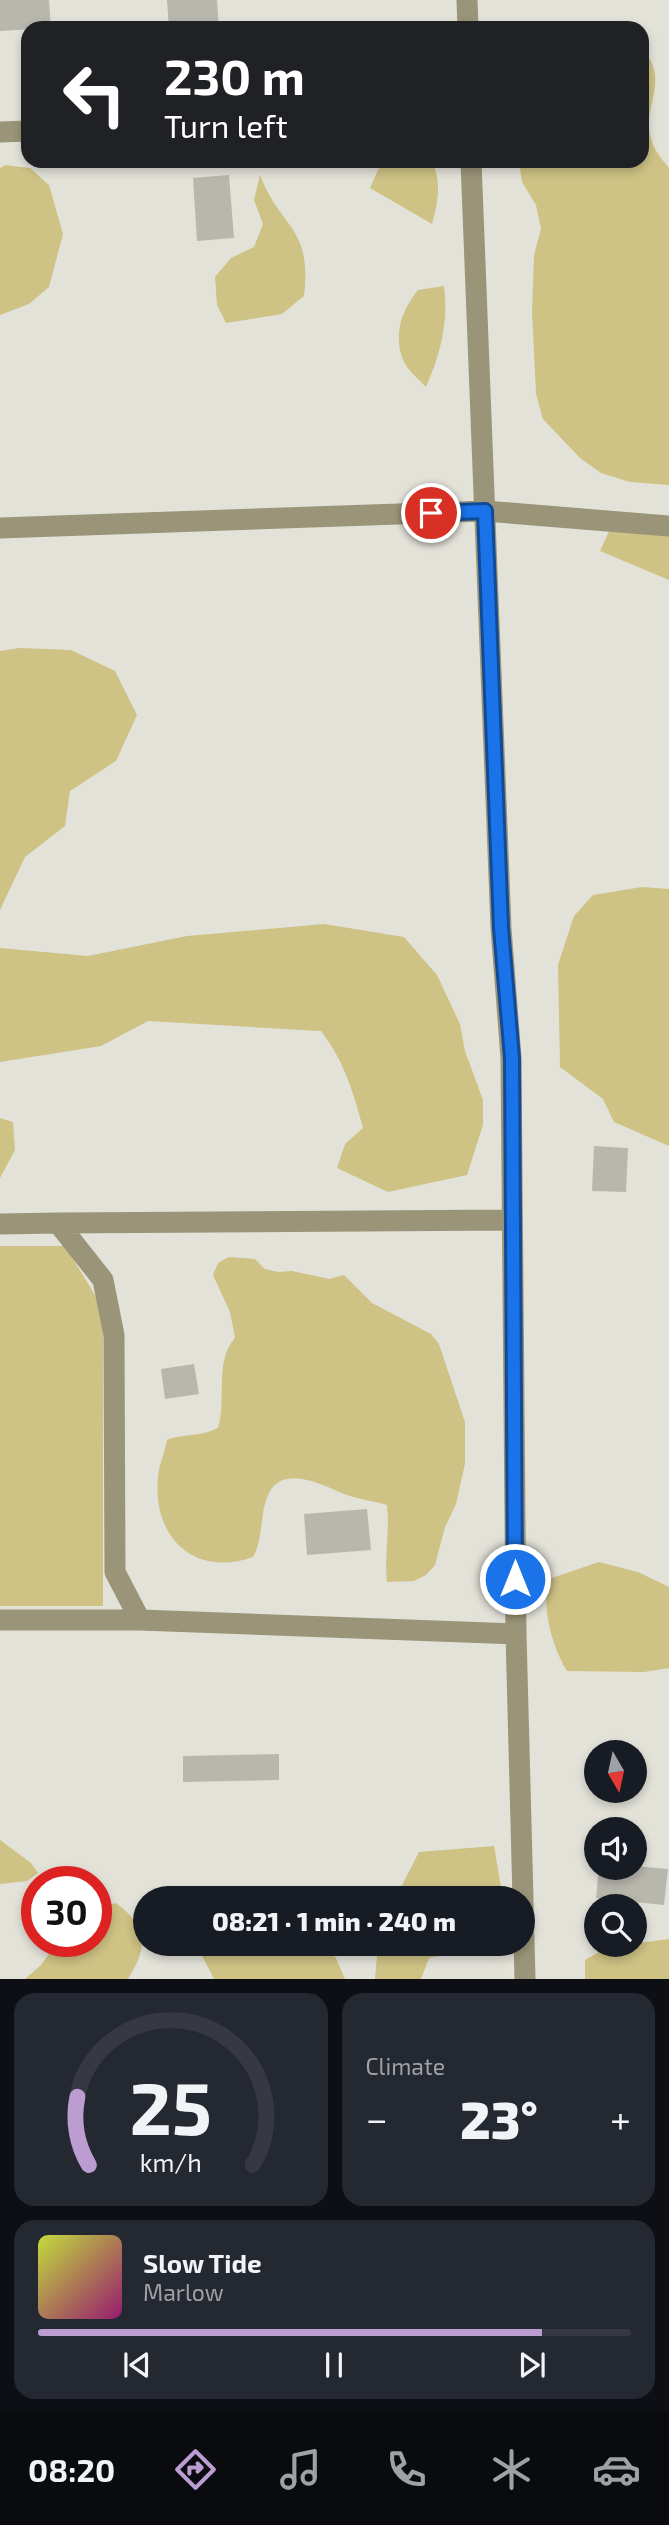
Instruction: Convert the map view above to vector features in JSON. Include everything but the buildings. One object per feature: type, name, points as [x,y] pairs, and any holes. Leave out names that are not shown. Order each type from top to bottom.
[{"type":"street","points":[[467,0],[468,21]]},
{"type":"street","points":[[0,132],[21,131]]},
{"type":"street","points":[[471,168],[501,928],[512,1058],[516,1634],[523,1886]]},
{"type":"street","points":[[0,528],[485,511],[669,526]]},
{"type":"street","points":[[0,1224],[513,1220]]},
{"type":"street","points":[[58,1223],[103,1280],[114,1335],[115,1572],[140,1620]]},
{"type":"street","points":[[0,1620],[140,1620],[516,1634]]},
{"type":"street","points":[[524,1956],[525,1979]]},
{"type":"shaded area","points":[[649,58],[654,69],[649,120]]},
{"type":"shaded area","points":[[649,129],[656,150],[669,168],[669,485],[630,482],[601,473],[580,458],[543,419],[536,394],[532,311],[534,255],[541,229],[536,205],[522,182],[520,168],[649,168]]},
{"type":"shaded area","points":[[5,165],[30,168],[49,185],[63,234],[49,287],[29,304],[0,315],[0,168]]},
{"type":"shaded area","points":[[379,168],[435,168],[438,192],[432,224],[370,188]]},
{"type":"shaded area","points":[[260,175],[268,193],[299,241],[305,273],[304,296],[282,314],[226,323],[217,305],[215,277],[231,258],[254,247],[263,224],[254,200]]},
{"type":"shaded area","points":[[444,286],[442,338],[426,387],[404,362],[400,352],[400,323],[418,290]]},
{"type":"shaded area","points":[[669,519],[669,580],[600,551],[611,527]]},
{"type":"shaded area","points":[[19,648],[71,650],[115,671],[137,715],[116,761],[70,791],[65,826],[25,857],[0,910],[0,651]]},
{"type":"shaded area","points":[[642,887],[669,889],[669,1146],[614,1122],[603,1099],[560,1067],[558,965],[574,916],[593,895]]},
{"type":"shaded area","points":[[324,924],[404,937],[437,975],[460,1024],[465,1051],[483,1100],[483,1125],[467,1175],[388,1192],[337,1168],[345,1144],[363,1128],[347,1077],[321,1031],[148,1021],[101,1046],[0,1062],[0,948],[88,956],[187,936]]},
{"type":"shaded area","points":[[0,1118],[13,1122],[15,1150],[0,1178]]},
{"type":"shaded area","points":[[0,1246],[65,1246],[103,1308],[103,1606],[0,1606]]},
{"type":"shaded area","points":[[229,1257],[255,1259],[265,1269],[278,1272],[292,1271],[330,1279],[344,1275],[372,1303],[431,1334],[439,1344],[465,1422],[465,1464],[456,1504],[445,1527],[435,1565],[426,1575],[414,1581],[387,1582],[387,1505],[349,1496],[304,1479],[284,1480],[276,1484],[269,1493],[259,1542],[253,1557],[232,1562],[212,1562],[195,1557],[181,1547],[170,1534],[162,1518],[158,1499],[159,1472],[167,1440],[218,1428],[225,1358],[235,1338],[230,1312],[213,1275],[218,1263]]},
{"type":"shaded area","points":[[599,1562],[638,1572],[669,1587],[669,1668],[644,1672],[567,1671],[549,1626],[546,1602],[549,1579]]},
{"type":"shaded area","points":[[0,1840],[33,1866],[21,1866],[21,1882],[0,1884]]},
{"type":"shaded area","points":[[494,1846],[501,1886],[402,1886],[419,1852]]},
{"type":"shaded area","points":[[116,1903],[133,1919],[133,1956],[139,1956],[128,1979],[25,1979],[47,1957],[112,1957],[112,1904]]},
{"type":"shaded area","points":[[669,1939],[669,1979],[585,1979],[585,1960],[590,1957],[647,1957],[647,1942]]},
{"type":"shaded area","points":[[202,1956],[334,1956],[345,1979],[214,1979]]},
{"type":"shaded area","points":[[377,1956],[440,1956],[429,1958],[421,1979],[375,1979]]},
{"type":"route","points":[[431,513],[485,511],[501,928],[512,1058],[515,1579]]}]
